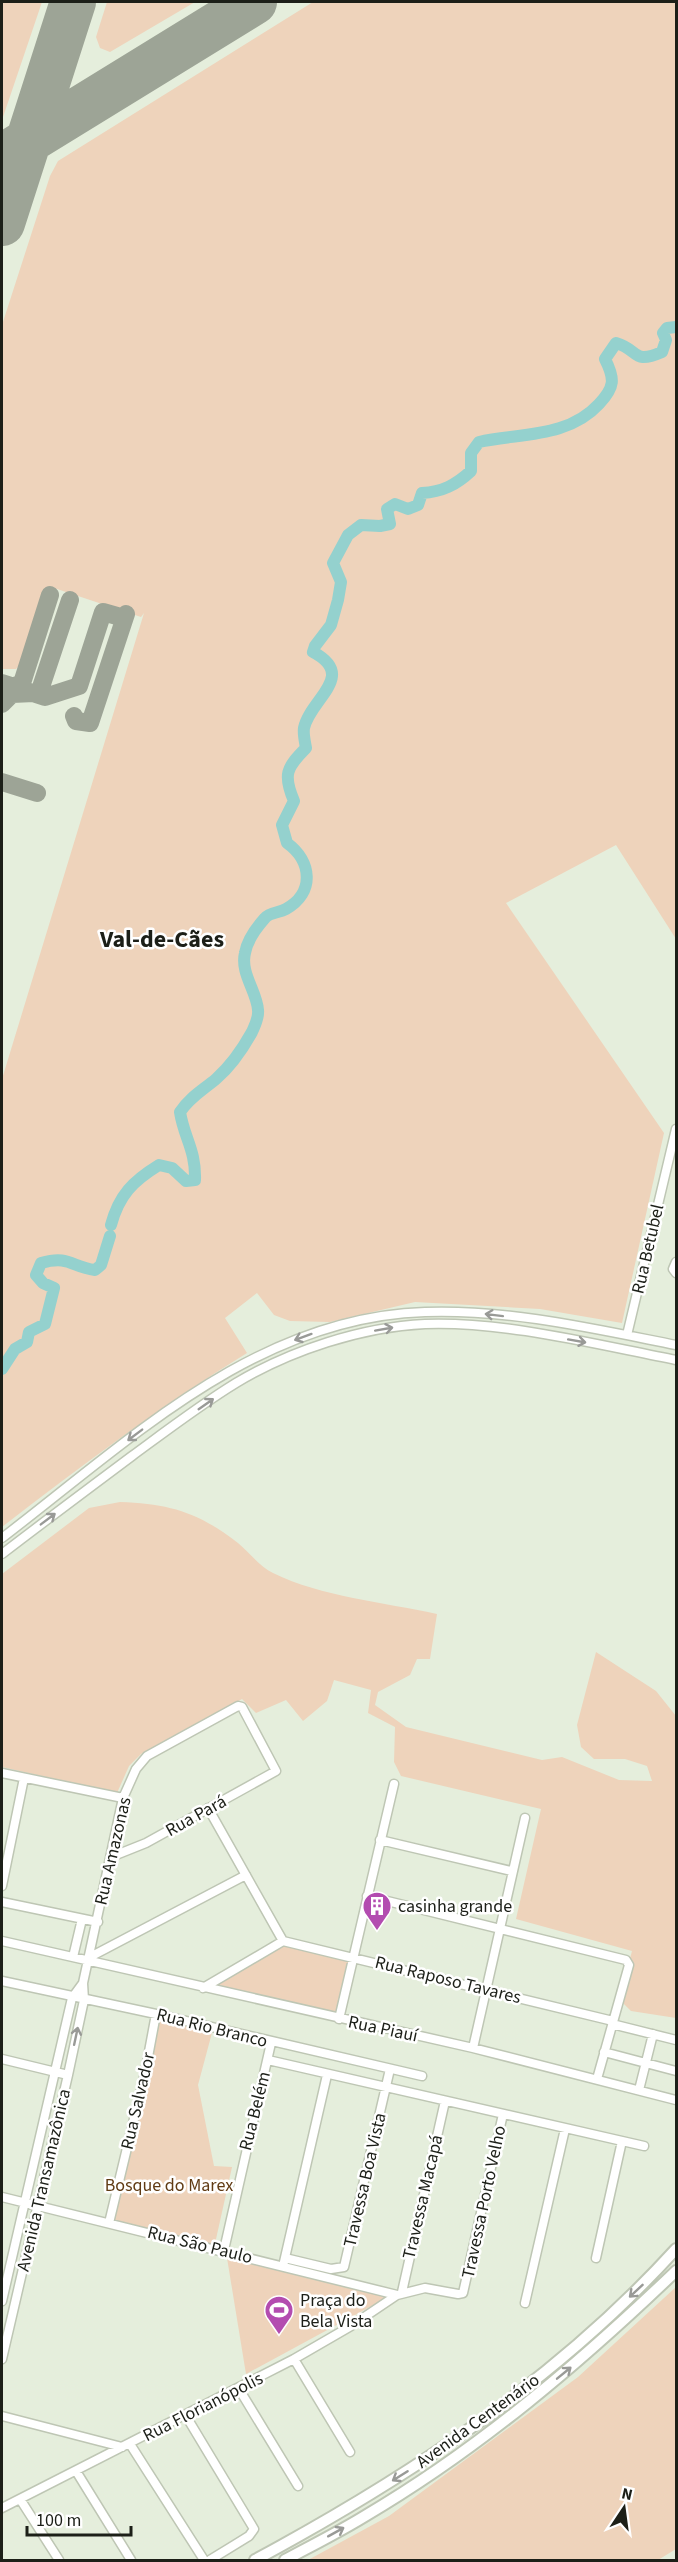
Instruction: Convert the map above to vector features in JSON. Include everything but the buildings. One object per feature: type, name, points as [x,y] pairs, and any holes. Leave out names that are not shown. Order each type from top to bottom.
[{"type":"main road","name":"Avenida Centenário","points":[[255,2560],[324,2523],[411,2470],[501,2407],[606,2318],[676,2249]]},
{"type":"main road","name":"Avenida Centenário","points":[[285,2560],[365,2516],[453,2458],[585,2356],[676,2271]]},
{"type":"street","name":"Rua Betubel","points":[[627,1335],[676,1129]]},
{"type":"street","points":[[676,1262],[672,1269],[676,1273]]},
{"type":"street","points":[[2,1538],[192,1393],[264,1353],[330,1328],[424,1312],[470,1313],[627,1335],[676,1345]]},
{"type":"street","points":[[2,1554],[169,1429],[236,1383],[309,1350],[385,1329],[424,1324],[461,1325],[541,1335],[614,1351],[676,1360]]},
{"type":"street","name":"Rua Pará","points":[[111,1857],[146,1843],[277,1769],[240,1706]]},
{"type":"street","name":"Rua Amazonas","points":[[84,2000],[84,1983],[123,1798],[136,1769],[147,1756],[240,1706]]},
{"type":"street","points":[[2,1773],[123,1798]]},
{"type":"street","points":[[2,1886],[24,1778]]},
{"type":"street","points":[[339,2019],[394,1784]]},
{"type":"street","points":[[203,1988],[283,1941],[208,1808]]},
{"type":"street","points":[[473,2048],[511,1871],[525,1818]]},
{"type":"street","points":[[380,1840],[511,1871]]},
{"type":"street","points":[[90,1959],[246,1875]]},
{"type":"street","points":[[367,1896],[500,1927],[628,1962],[597,2079]]},
{"type":"street","points":[[2,1902],[98,1922]]},
{"type":"street","points":[[73,1957],[82,1919]]},
{"type":"street","name":"Rua Piauí","points":[[2,1941],[90,1959],[203,1988],[473,2048],[676,2100]]},
{"type":"street","name":"Rua Raposo Tavares","points":[[283,1941],[486,1990],[676,2040]]},
{"type":"street","name":"Rua Rio Branco","points":[[2,1981],[422,2076]]},
{"type":"street","name":"Rua Amazonas","points":[[72,1998],[84,1983]]},
{"type":"street","name":"Avenida Transamazônica","points":[[2,2295],[4,2278],[25,2203],[72,1998]]},
{"type":"street","name":"Avenida Transamazônica","points":[[2,2359],[84,2000]]},
{"type":"street","name":"Rua Salvador","points":[[110,2223],[145,2073],[156,2014]]},
{"type":"street","points":[[639,2090],[653,2034]]},
{"type":"street","name":"Rua Belém","points":[[224,2250],[271,2043]]},
{"type":"street","points":[[604,2052],[676,2071]]},
{"type":"street","points":[[2,2059],[68,2075]]},
{"type":"street","name":"Rua Rio Branco","points":[[268,2060],[644,2146]]},
{"type":"street","name":"Travessa Boa Vista","points":[[284,2262],[331,2269],[344,2267],[390,2069]]},
{"type":"street","points":[[284,2262],[327,2074]]},
{"type":"street","name":"Travessa Macapá","points":[[400,2294],[445,2101]]},
{"type":"street","name":"Travessa Porto Velho","points":[[400,2294],[425,2288],[458,2294],[464,2291],[503,2114]]},
{"type":"street","points":[[525,2303],[565,2128]]},
{"type":"street","points":[[596,2258],[622,2141]]},
{"type":"street","name":"Rua São Paulo","points":[[2,2197],[284,2262],[400,2294]]},
{"type":"street","points":[[4,2278],[20,2282]]},
{"type":"street","name":"Rua Florianópolis","points":[[2,2508],[294,2360],[400,2294]]},
{"type":"street","points":[[2,2295],[16,2295]]},
{"type":"street","points":[[294,2360],[350,2452]]},
{"type":"street","points":[[239,2389],[298,2486]]},
{"type":"street","points":[[2,2416],[126,2445],[204,2560]]},
{"type":"street","points":[[186,2416],[251,2521],[254,2531],[210,2560]]},
{"type":"street","points":[[76,2471],[131,2560]]},
{"type":"street","points":[[20,2499],[59,2560]]},
{"type":"green space","points":[[2,2],[42,2],[2,120]]},
{"type":"green space","points":[[107,2],[195,2],[110,52],[100,48],[96,37]]},
{"type":"green space","points":[[313,2],[676,2],[676,939],[616,845],[506,903],[664,1133],[622,1323],[540,1309],[415,1302],[330,1322],[290,1321],[274,1315],[257,1293],[225,1318],[247,1353],[122,1437],[2,1527],[2,1079],[144,613],[141,617],[51,587],[24,661],[16,669],[2,669],[2,325],[50,176],[58,161]]},
{"type":"green space","points":[[120,1502],[154,1505],[196,1517],[238,1543],[268,1570],[292,1581],[353,1598],[437,1614],[430,1659],[417,1659],[410,1675],[378,1692],[375,1705],[406,1727],[542,1760],[562,1757],[619,1780],[652,1781],[647,1766],[625,1759],[594,1759],[581,1747],[577,1725],[596,1652],[656,1691],[676,1716],[676,2018],[631,2011],[619,1999],[632,1951],[516,1919],[541,1809],[401,1776],[394,1762],[395,1727],[368,1713],[371,1690],[334,1680],[327,1701],[303,1721],[286,1700],[256,1713],[242,1699],[141,1754],[129,1766],[117,1793],[2,1767],[2,1574],[89,1508]]},
{"type":"green space","points":[[282,1938],[352,1955],[337,2018],[205,1987]]},
{"type":"green space","name":"Bosque do Marex","points":[[157,2017],[213,2029],[198,2085],[214,2166],[232,2167],[214,2248],[109,2223]]},
{"type":"green space","name":"Praça do Bela Vista","points":[[227,2258],[390,2296],[246,2374]]},
{"type":"green space","points":[[676,2287],[676,2549],[658,2560],[308,2560],[389,2516],[578,2377]]},
{"type":"waterway","points":[[111,1225],[118,1205],[128,1190],[159,1165],[172,1168],[186,1181],[195,1180],[194,1160],[180,1112],[192,1098],[227,1068],[252,1032],[258,1010],[245,968],[246,948],[265,918],[286,909],[295,902],[306,886],[305,868],[295,850],[287,843],[282,825],[294,801],[288,785],[288,772],[306,748],[304,728],[308,717],[332,679],[331,670],[326,661],[313,652],[331,625],[341,582],[333,563],[348,535],[361,525],[390,524],[387,509],[395,504],[408,509],[418,505],[422,493],[448,487],[460,480],[471,471],[471,453],[479,442],[558,429],[587,415],[611,388],[611,372],[605,359],[616,343],[641,357],[652,356],[662,352],[666,340],[663,333],[667,328],[676,327]]},
{"type":"waterway","points":[[2,1369],[15,1349],[27,1342],[29,1332],[45,1324],[54,1288],[43,1283],[36,1275],[41,1263],[58,1260],[95,1270],[101,1265],[110,1236]]},
{"type":"taxiway","points":[[227,17],[252,2]]},
{"type":"taxiway","points":[[12,687],[22,683],[50,595]]},
{"type":"taxiway","points":[[2,704],[12,694],[34,693],[40,690],[70,600]]},
{"type":"taxiway","points":[[2,683],[45,697],[79,686],[103,612],[124,618]]},
{"type":"taxiway","points":[[74,716],[76,721],[90,723],[126,614]]},
{"type":"taxiway","points":[[2,782],[37,793]]},
{"type":"runway","points":[[2,223],[73,2]]},
{"type":"runway","points":[[2,157],[254,2]]},
{"type":"place","name":"casinha grande","points":[[377,1932]]},
{"type":"place","name":"Praça do Bela Vista","points":[[279,2336]]},
{"type":"district","name":"Val-de-Cães","points":[[162,939]]}]
